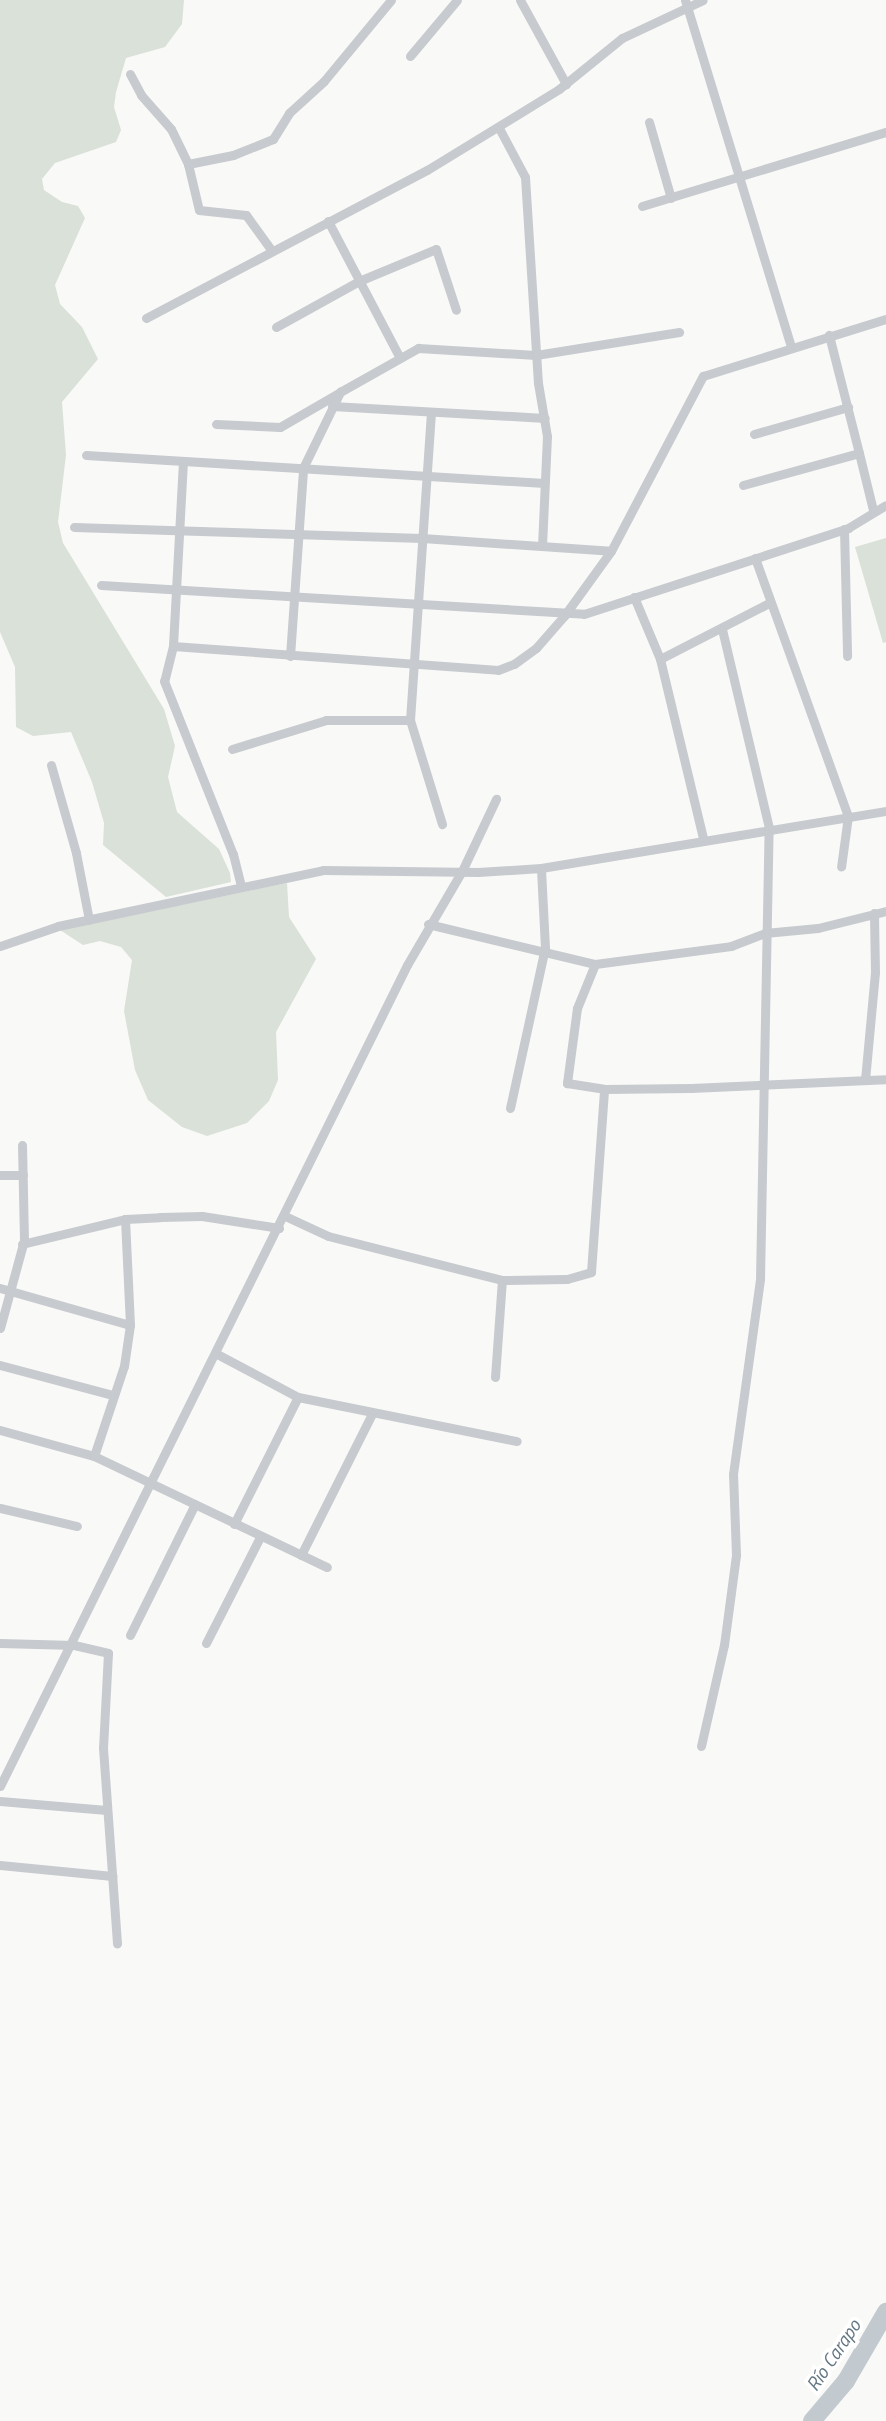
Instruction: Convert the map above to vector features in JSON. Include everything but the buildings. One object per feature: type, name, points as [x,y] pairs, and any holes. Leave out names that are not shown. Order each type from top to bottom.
[{"type":"street","points":[[188,164],[233,156],[273,139],[289,113],[324,81],[391,0]]},
{"type":"street","points":[[410,56],[457,0]]},
{"type":"street","points":[[520,0],[566,83]]},
{"type":"street","points":[[146,318],[499,128],[566,83],[622,38],[685,2],[703,0]]},
{"type":"street","points":[[685,2],[737,178],[791,346]]},
{"type":"street","points":[[130,74],[141,95],[171,129],[188,164],[200,210],[246,215],[272,251]]},
{"type":"street","points":[[649,122],[671,198]]},
{"type":"street","points":[[499,128],[525,177],[536,355],[545,418],[542,546]]},
{"type":"street","points":[[642,206],[886,132]]},
{"type":"street","points":[[328,221],[399,356]]},
{"type":"street","points":[[276,327],[359,281],[436,249],[456,310]]},
{"type":"street","points":[[173,646],[498,670],[536,648],[568,612],[611,551],[703,376],[791,346],[886,319]]},
{"type":"street","points":[[216,424],[280,427],[399,356],[418,348],[536,355],[679,332]]},
{"type":"street","points":[[829,335],[873,510]]},
{"type":"street","points":[[290,656],[303,468],[340,392]]},
{"type":"street","points":[[332,406],[545,418]]},
{"type":"street","points":[[754,434],[848,407]]},
{"type":"street","points":[[430,412],[410,720],[442,824]]},
{"type":"street","points":[[743,485],[859,453]]},
{"type":"street","points":[[86,455],[544,483]]},
{"type":"street","points":[[183,461],[173,646],[164,681],[233,854],[241,887]]},
{"type":"street","points":[[102,585],[584,614],[844,529],[873,510],[886,505]]},
{"type":"street","points":[[74,527],[178,527],[422,538],[611,551]]},
{"type":"street","points":[[844,529],[847,656]]},
{"type":"street","points":[[755,558],[848,816],[841,867]]},
{"type":"street","points":[[634,597],[660,659],[703,838]]},
{"type":"street","points":[[660,659],[769,603]]},
{"type":"street","points":[[701,1746],[724,1645],[736,1555],[733,1474],[760,1279],[769,828],[722,629]]},
{"type":"street","points":[[232,749],[326,720],[410,720]]},
{"type":"street","points":[[51,765],[76,853],[89,920]]},
{"type":"street","points":[[0,1786],[153,1485],[428,924],[461,871],[496,799]]},
{"type":"street","points":[[0,946],[89,920],[323,870],[461,871],[541,868],[703,838],[886,811]]},
{"type":"street","points":[[510,1108],[545,948],[541,868]]},
{"type":"street","points":[[428,924],[545,948],[595,964],[732,946],[765,933],[818,928],[886,911]]},
{"type":"street","points":[[865,1080],[875,972],[874,913]]},
{"type":"street","points":[[595,964],[577,1008],[567,1083],[604,1089],[886,1079]]},
{"type":"street","points":[[285,1216],[328,1236],[502,1280],[567,1279],[591,1272],[604,1089]]},
{"type":"street","points":[[0,1328],[4,1289],[22,1244],[22,1145]]},
{"type":"street","points":[[0,1175],[23,1175]]},
{"type":"street","points":[[22,1244],[125,1219],[202,1216],[279,1227]]},
{"type":"street","points":[[94,1456],[124,1366],[130,1325],[125,1219]]},
{"type":"street","points":[[495,1377],[502,1280]]},
{"type":"street","points":[[4,1289],[130,1325]]},
{"type":"street","points":[[217,1354],[298,1397],[517,1441]]},
{"type":"street","points":[[0,1365],[113,1395]]},
{"type":"street","points":[[234,1524],[298,1397]]},
{"type":"street","points":[[301,1555],[372,1413]]},
{"type":"street","points":[[0,1430],[94,1456],[327,1567]]},
{"type":"street","points":[[130,1635],[195,1504]]},
{"type":"street","points":[[0,1508],[77,1526]]},
{"type":"street","points":[[206,1643],[260,1537]]},
{"type":"street","points":[[0,1643],[74,1644],[108,1653],[103,1748],[117,1943]]},
{"type":"street","points":[[0,1801],[107,1810]]},
{"type":"street","points":[[0,1865],[112,1876]]},
{"type":"shaded area","points":[[0,0],[184,0],[182,24],[165,47],[126,58],[114,107],[121,130],[116,142],[55,163],[42,179],[44,190],[62,202],[78,206],[85,218],[55,285],[60,304],[82,327],[98,359],[62,402],[66,455],[58,522],[63,543],[164,709],[175,746],[168,777],[177,812],[219,849],[230,873],[231,882],[166,897],[103,845],[104,823],[92,782],[71,732],[33,736],[16,727],[15,667],[0,632]]},
{"type":"shaded area","points":[[886,538],[886,642],[883,643],[855,547]]},
{"type":"shaded area","points":[[287,883],[289,917],[316,959],[276,1032],[278,1080],[269,1101],[247,1123],[207,1136],[182,1127],[148,1100],[135,1070],[124,1011],[132,960],[121,947],[100,941],[83,945],[60,930]]},
{"type":"waterway","name":"Río Carapo","points":[[812,2421],[846,2381],[886,2312]]}]
